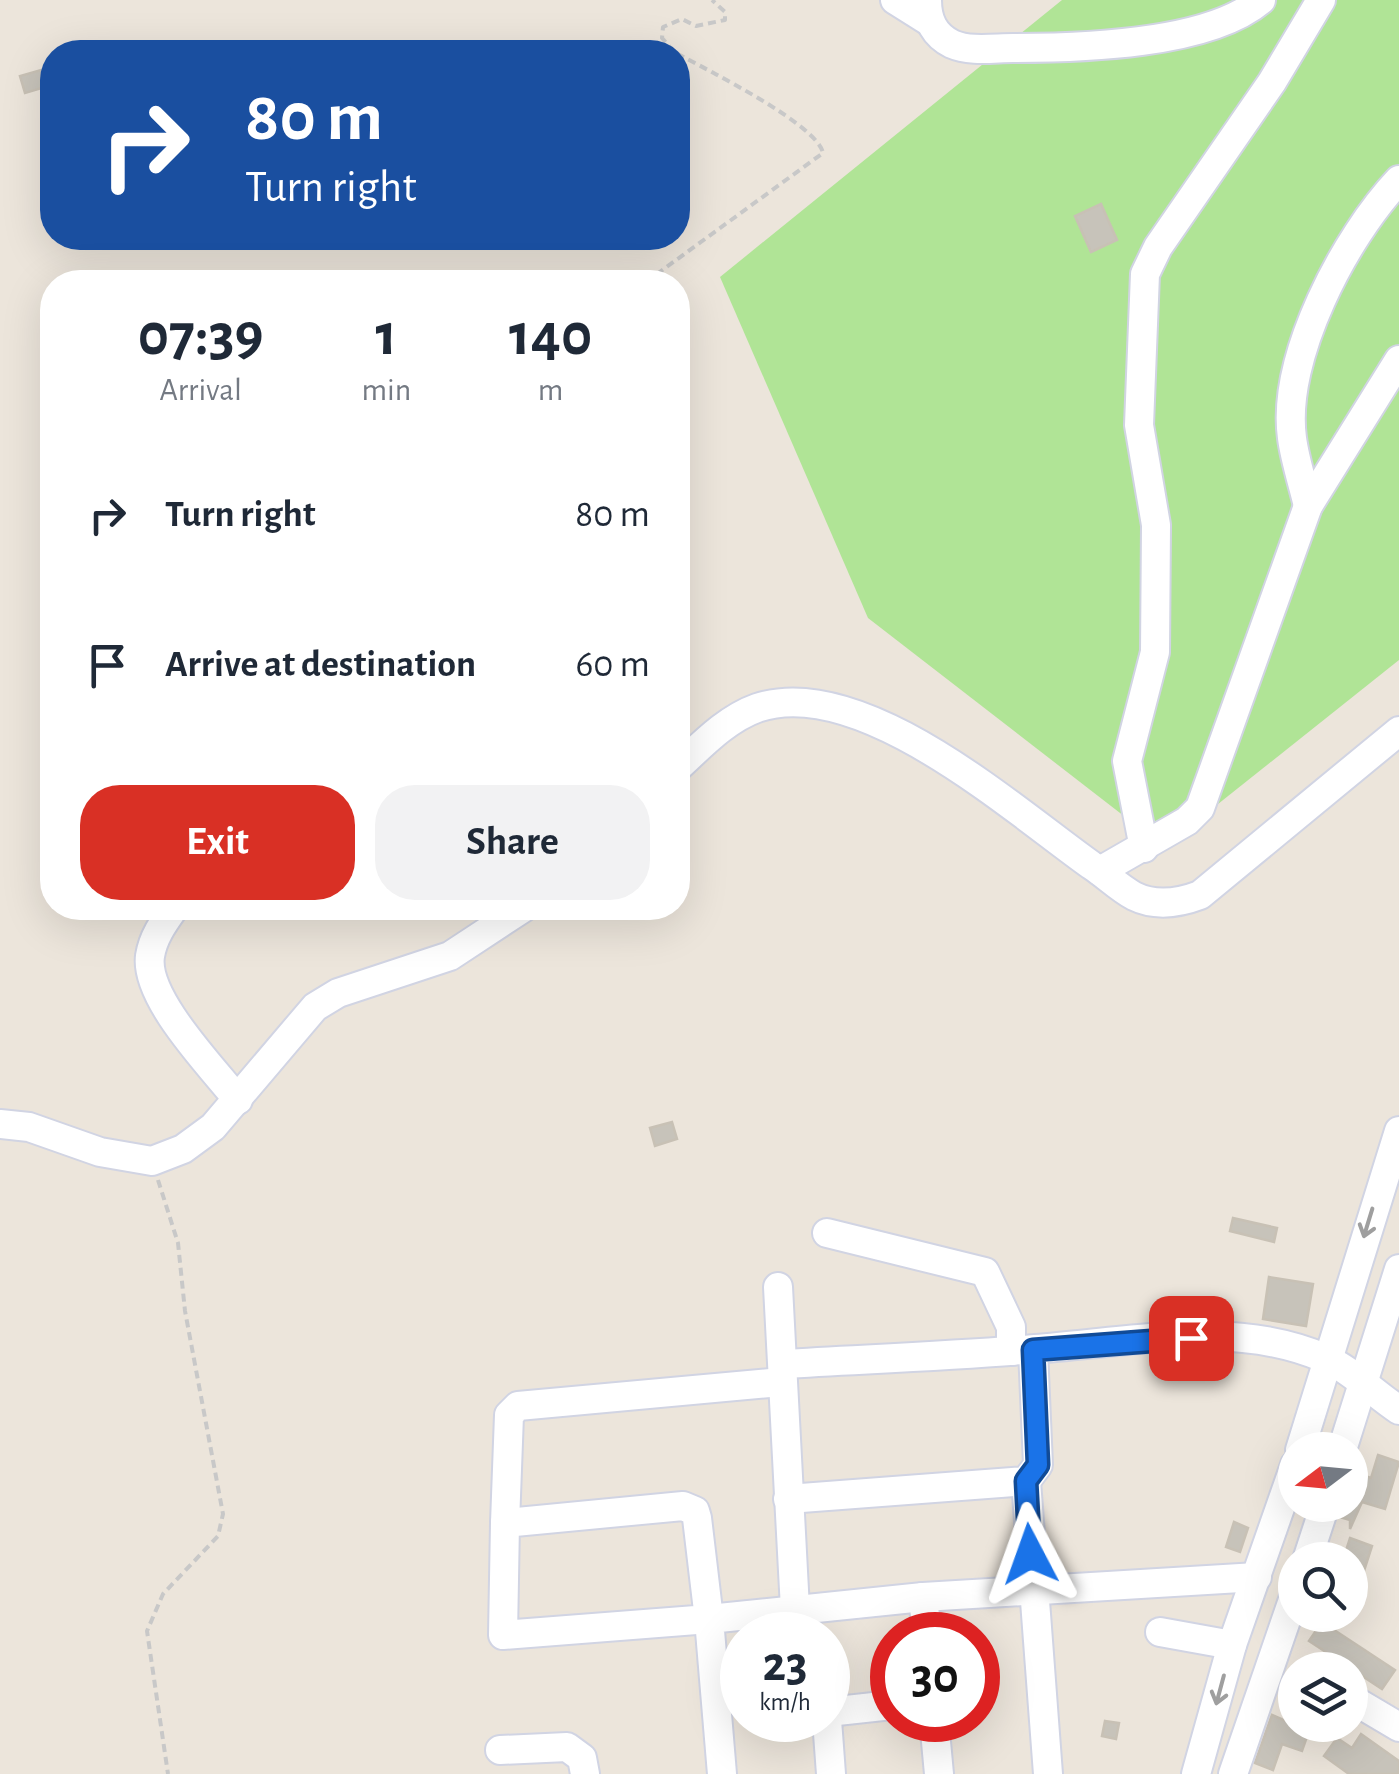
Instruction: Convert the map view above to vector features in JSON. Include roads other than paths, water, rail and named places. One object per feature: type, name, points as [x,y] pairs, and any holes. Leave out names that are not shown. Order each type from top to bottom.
[{"type":"street","points":[[894,0],[928,11],[938,35],[955,45],[1089,48],[1186,32],[1260,0]]},
{"type":"street","points":[[1144,848],[1128,762],[1148,692],[1156,619],[1156,526],[1139,425],[1146,274],[1158,246],[1272,82],[1321,0]]},
{"type":"street","points":[[1308,506],[1291,436],[1294,389],[1308,336],[1350,244],[1399,180]]},
{"type":"street","points":[[1100,871],[1187,821],[1210,789],[1308,506],[1399,360]]},
{"type":"street","points":[[690,756],[726,725],[754,709],[786,702],[830,706],[874,721],[946,762],[1134,896],[1180,903],[1200,895],[1399,731]]},
{"type":"street","points":[[165,920],[149,959],[157,993],[238,1100]]},
{"type":"street","points":[[0,1124],[30,1127],[100,1152],[152,1161],[183,1149],[213,1127],[315,1007],[338,993],[450,956],[505,920]]},
{"type":"street","points":[[1305,1432],[1399,1131]]},
{"type":"street","points":[[827,1234],[985,1272],[1022,1350],[1038,1465],[1026,1481],[1048,1774]]},
{"type":"street","points":[[1348,1432],[1399,1270]]},
{"type":"street","points":[[778,1287],[796,1609]]},
{"type":"street","points":[[1257,1577],[923,1596],[503,1635],[509,1415],[518,1406],[782,1373],[1161,1337],[1281,1344],[1326,1358],[1399,1410]]},
{"type":"street","points":[[788,1499],[1026,1481]]},
{"type":"street","points":[[505,1522],[689,1507],[697,1518],[708,1618],[720,1674]]},
{"type":"street","points":[[1196,1774],[1232,1644],[1278,1515]]},
{"type":"street","points":[[923,1596],[924,1612]]},
{"type":"street","points":[[1160,1632],[1232,1644]]},
{"type":"street","points":[[1234,1774],[1278,1677]]},
{"type":"street","points":[[1368,1708],[1399,1726]]},
{"type":"street","points":[[722,1774],[727,1742]]},
{"type":"street","points":[[829,1742],[831,1774]]},
{"type":"street","points":[[936,1742],[939,1774]]},
{"type":"street","points":[[500,1750],[576,1749],[585,1774]]}]
